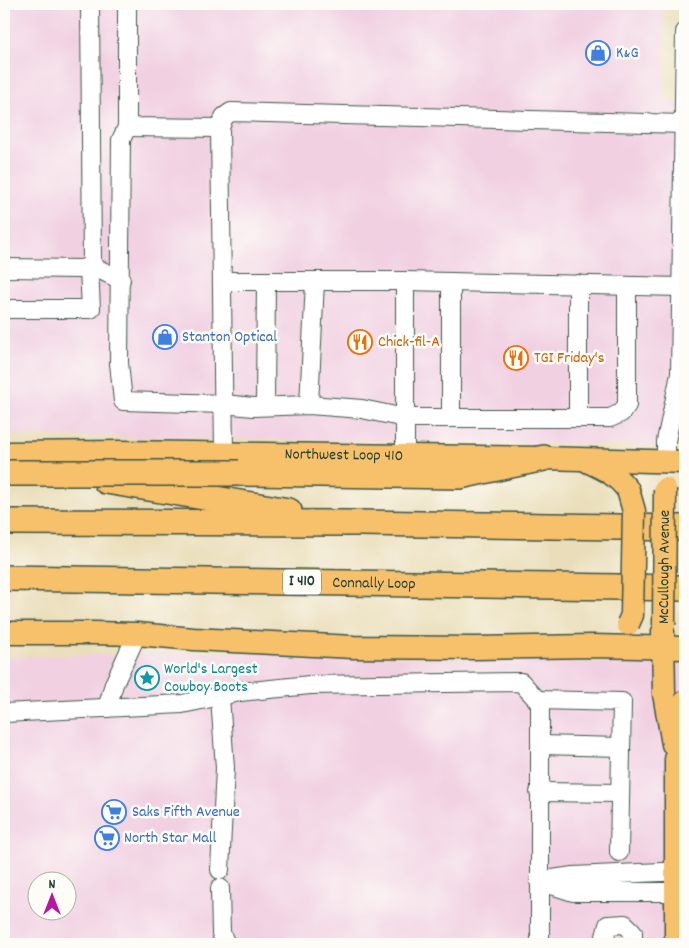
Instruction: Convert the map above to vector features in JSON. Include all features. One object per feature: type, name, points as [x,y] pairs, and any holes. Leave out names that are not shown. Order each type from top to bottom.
[{"type":"highway","points":[[4,472],[231,463],[460,476],[544,458]]},
{"type":"highway","points":[[4,472],[123,483],[360,523]]},
{"type":"highway","points":[[4,522],[360,523],[685,528]]},
{"type":"highway","name":"Connally Loop","points":[[4,578],[685,588]]},
{"type":"highway","points":[[4,586],[115,580]]},
{"type":"main road","name":"Northwest Loop 410","points":[[4,453],[231,463],[405,456],[676,462]]},
{"type":"main road","points":[[583,460],[610,472],[620,479],[628,490],[634,511],[632,615],[628,624],[620,631],[592,646]]},
{"type":"main road","name":"McCullough Avenue","points":[[676,462],[665,489],[664,625],[674,648],[664,694],[676,760],[680,881],[676,944]]},
{"type":"main road","points":[[4,633],[137,634],[194,639],[354,647],[493,648],[592,646],[674,648]]},
{"type":"main road","name":"McCullough Avenue","points":[[676,760],[685,702]]},
{"type":"street","points":[[4,310],[91,310],[90,4]]},
{"type":"street","points":[[127,4],[127,127],[121,140],[120,363],[124,401],[224,404],[252,407],[309,405],[362,409],[405,418],[610,418],[621,413],[627,405],[628,286]]},
{"type":"street","name":"McCullough Avenue","points":[[685,32],[681,287],[682,374],[685,408]]},
{"type":"street","points":[[231,463],[224,404],[220,128],[224,117],[231,112],[684,124]]},
{"type":"street","points":[[127,127],[220,128]]},
{"type":"street","points":[[4,268],[81,269],[91,267],[121,249]]},
{"type":"street","points":[[91,267],[121,280]]},
{"type":"street","points":[[222,281],[405,281],[681,287]]},
{"type":"street","points":[[265,406],[266,281]]},
{"type":"street","points":[[309,405],[315,281]]},
{"type":"street","points":[[405,281],[405,456]]},
{"type":"street","points":[[451,282],[451,418]]},
{"type":"street","points":[[578,284],[578,418]]},
{"type":"street","name":"McCullough Avenue","points":[[676,462],[666,441],[682,374]]},
{"type":"street","points":[[107,708],[114,684],[137,634]]},
{"type":"street","points":[[4,713],[182,704],[240,692],[338,684],[521,682],[540,703],[540,944]]},
{"type":"street","points":[[220,697],[225,768],[220,870]]},
{"type":"street","points":[[537,700],[622,702],[620,852]]},
{"type":"street","points":[[540,745],[621,747]]},
{"type":"street","points":[[539,792],[620,793]]},
{"type":"street","points":[[539,881],[573,892],[680,881]]},
{"type":"street","points":[[220,888],[221,933],[226,944]]},
{"type":"street","points":[[603,944],[608,924],[625,924],[633,932],[633,944]]},
{"type":"shaded area","points":[[4,4],[664,4],[664,101],[685,102],[685,446],[4,435]]},
{"type":"shaded area","points":[[220,652],[685,665],[685,944],[654,944],[654,933],[653,944],[4,944],[4,657]]},
{"type":"place","name":"K&G","points":[[598,53]]},
{"type":"place","name":"Stanton Optical","points":[[165,337]]},
{"type":"place","name":"Chick-fil-A","points":[[360,342]]},
{"type":"place","name":"TGI Friday's","points":[[516,358]]},
{"type":"place","name":"World's Largest Cowboy Boots","points":[[147,678]]},
{"type":"place","name":"Saks Fifth Avenue","points":[[114,812]]},
{"type":"place","name":"North Star Mall","points":[[107,838]]}]
